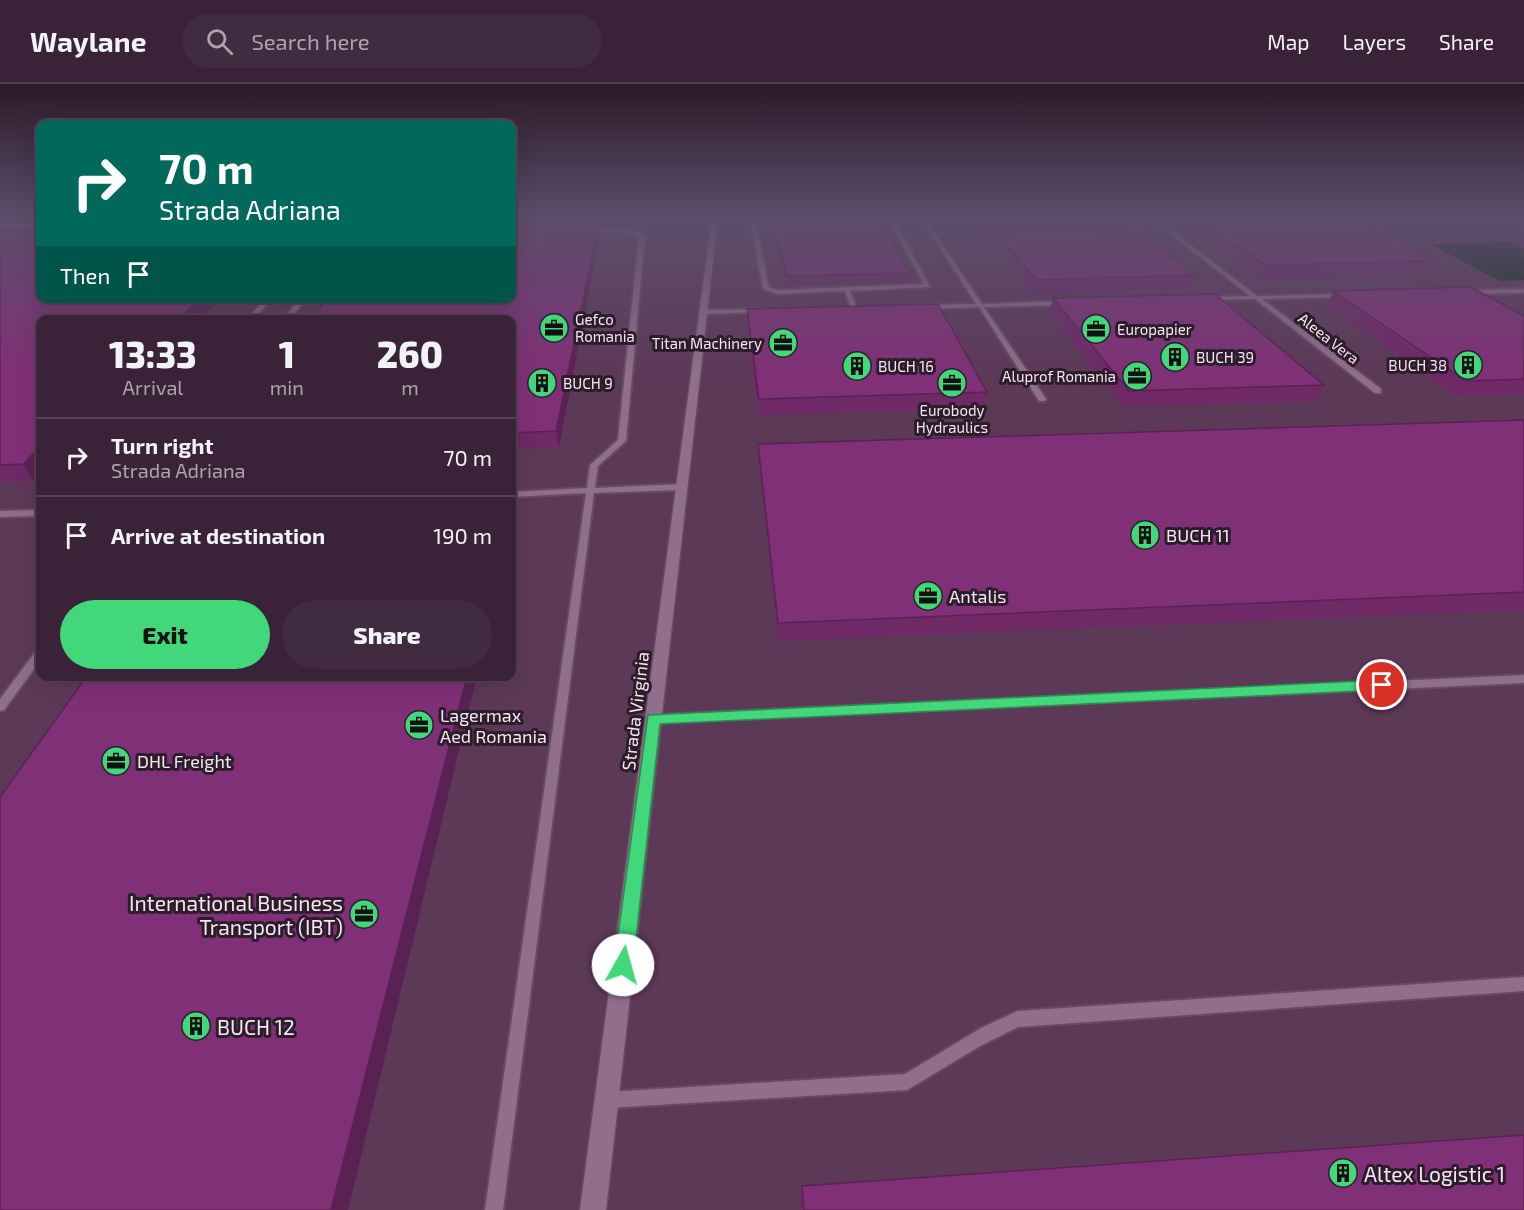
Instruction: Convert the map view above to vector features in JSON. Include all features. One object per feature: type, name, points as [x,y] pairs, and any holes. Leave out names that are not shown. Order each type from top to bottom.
[{"type":"street","name":"Strada Virginia","points":[[593,1210],[709,270]]},
{"type":"lane","points":[[494,1210],[594,465],[622,441],[639,270]]},
{"type":"lane","points":[[762,270],[766,289],[778,292],[923,288],[928,285],[919,270]]},
{"type":"lane","points":[[957,270],[1042,399]]},
{"type":"lane","name":"Aleea Vera","points":[[1220,270],[1378,391]]},
{"type":"lane","points":[[847,290],[854,309]]},
{"type":"lane","points":[[1457,292],[1524,291]]},
{"type":"lane","points":[[1199,299],[1351,295]]},
{"type":"lane","points":[[254,315],[265,303]]},
{"type":"lane","points":[[290,315],[299,303]]},
{"type":"lane","points":[[923,307],[1072,303]]},
{"type":"lane","points":[[843,309],[866,308]]},
{"type":"lane","points":[[704,312],[773,311]]},
{"type":"lane","points":[[516,494],[682,488]]},
{"type":"lane","points":[[2,516],[36,513]]},
{"type":"lane","points":[[0,707],[36,659]]},
{"type":"lane","points":[[653,718],[1524,679]]},
{"type":"lane","points":[[607,1100],[907,1082],[993,1028],[1018,1019],[1524,984]]},
{"type":"shaded area","points":[[0,270],[36,270],[36,303],[516,303],[516,270],[1524,270],[1524,1210],[0,1210]]},
{"type":"shaded area","points":[[1478,270],[1524,270],[1524,280],[1500,281]]},
{"type":"building","points":[[0,270],[36,270],[36,303],[195,303],[183,315],[36,315],[36,451],[23,464],[0,465]]},
{"type":"building","name":"BUCH 9","points":[[516,270],[589,270],[556,431],[516,433],[516,315],[314,315],[323,303],[516,303]]},
{"type":"building","points":[[785,270],[907,270],[909,273],[787,276]]},
{"type":"building","points":[[1027,270],[1187,270],[1194,275],[1036,280]]},
{"type":"building","name":"BUCH 38","points":[[1471,287],[1524,316],[1524,379],[1466,381],[1333,291]]},
{"type":"building","name":"BUCH 39","points":[[1215,294],[1324,385],[1129,391],[1053,298]]},
{"type":"building","name":"BUCH 16","points":[[938,304],[987,392],[759,399],[747,309]]},
{"type":"building","name":"BUCH 11","points":[[1524,420],[1524,592],[778,623],[758,444]]},
{"type":"building","name":"BUCH 12","points":[[83,681],[466,681],[331,1210],[0,1210],[0,797]]},
{"type":"building","name":"Altex Logistic 1","points":[[1524,1135],[1524,1210],[804,1210],[802,1186]]},
{"type":"place","name":"Gefco Romania","points":[[554,328]]},
{"type":"place","name":"Europapier","points":[[1096,329]]},
{"type":"place","name":"Titan Machinery","points":[[783,343]]},
{"type":"place","name":"BUCH 39","points":[[1175,357]]},
{"type":"place","name":"BUCH 38","points":[[1468,365]]},
{"type":"place","name":"BUCH 16","points":[[857,366]]},
{"type":"place","name":"Aluprof Romania","points":[[1137,376]]},
{"type":"place","name":"BUCH 9","points":[[542,383]]},
{"type":"place","name":"Eurobody Hydraulics","points":[[952,383]]},
{"type":"place","name":"BUCH 11","points":[[1145,535]]},
{"type":"place","name":"Antalis","points":[[928,596]]},
{"type":"place","name":"Lagermax Aed Romania","points":[[419,725]]},
{"type":"place","name":"DHL Freight","points":[[116,761]]},
{"type":"place","name":"International Business Transport (IBT)","points":[[364,914]]},
{"type":"place","name":"BUCH 12","points":[[196,1026]]},
{"type":"place","name":"Altex Logistic 1","points":[[1343,1173]]},
{"type":"route","points":[[623,965],[653,718],[1382,685]]}]
